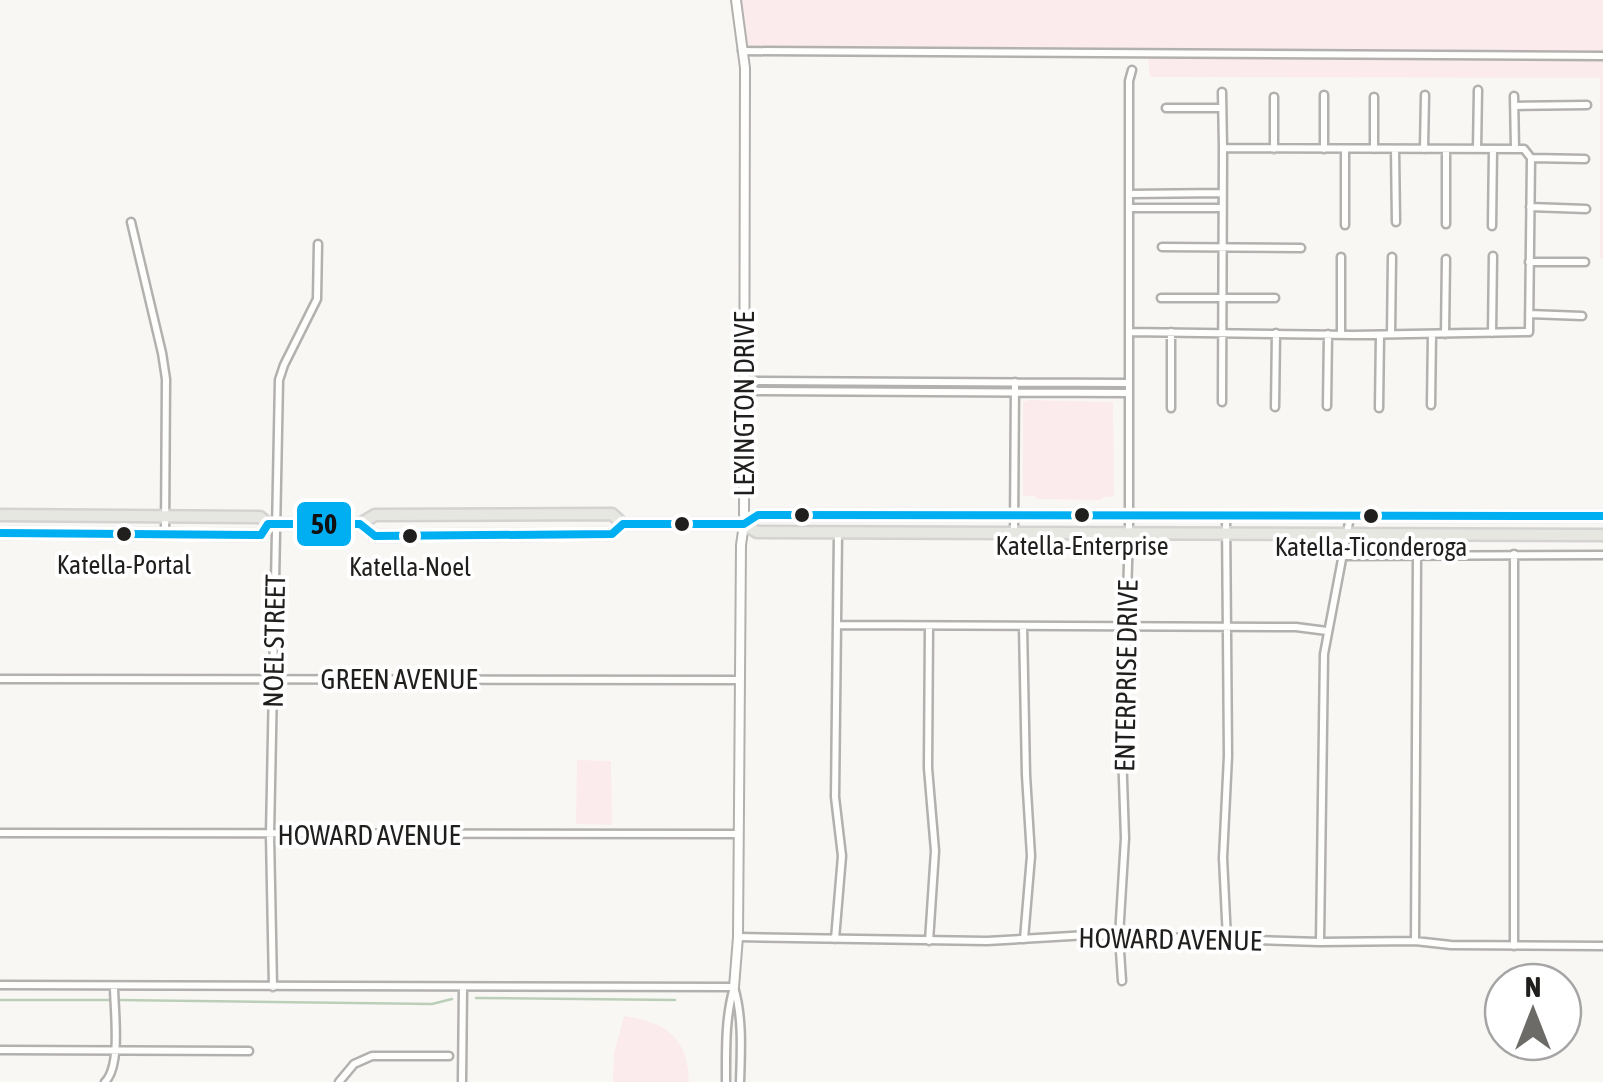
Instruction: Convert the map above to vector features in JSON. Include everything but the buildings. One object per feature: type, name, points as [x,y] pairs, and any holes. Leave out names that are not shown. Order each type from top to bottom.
[{"type":"main road","points":[[0,514],[260,517],[271,524],[360,524],[375,515],[612,514],[623,524],[744,524],[757,532],[1603,535]]},
{"type":"main road","points":[[744,524],[758,515],[1603,516]]},
{"type":"main road","points":[[0,534],[261,535],[271,524]]},
{"type":"main road","points":[[360,524],[375,536],[612,534],[623,524]]},
{"type":"street","name":"LEXINGTON DRIVE","points":[[726,1082],[726,1040],[738,937],[744,524],[744,68],[736,0]]},
{"type":"street","points":[[742,51],[1603,56]]},
{"type":"street","name":"ENTERPRISE DRIVE","points":[[1122,981],[1119,936],[1129,533],[1132,70]]},
{"type":"street","points":[[1478,90],[1478,149]]},
{"type":"street","points":[[1222,92],[1222,402]]},
{"type":"street","points":[[1324,95],[1324,149]]},
{"type":"street","points":[[1424,149],[1426,95]]},
{"type":"street","points":[[1514,96],[1514,149]]},
{"type":"street","points":[[1274,97],[1274,148]]},
{"type":"street","points":[[1374,97],[1374,149]]},
{"type":"street","points":[[1514,106],[1587,105]]},
{"type":"street","points":[[1166,108],[1222,108]]},
{"type":"street","points":[[1130,332],[1529,332],[1531,158],[1524,149],[1222,148]]},
{"type":"street","points":[[1344,149],[1345,225]]},
{"type":"street","points":[[1395,149],[1396,222]]},
{"type":"street","points":[[1446,149],[1446,224]]},
{"type":"street","points":[[1492,226],[1493,149]]},
{"type":"street","points":[[1531,158],[1585,158]]},
{"type":"street","points":[[1130,194],[1222,193]]},
{"type":"street","points":[[1530,207],[1586,209]]},
{"type":"street","points":[[1130,208],[1222,208]]},
{"type":"street","points":[[131,222],[166,379],[165,536]]},
{"type":"street","name":"NOEL STREET","points":[[273,987],[271,524],[278,486],[279,380],[316,299],[318,244]]},
{"type":"street","points":[[1162,247],[1301,248]]},
{"type":"street","points":[[1492,256],[1492,333]]},
{"type":"street","points":[[1340,334],[1342,257]]},
{"type":"street","points":[[1391,334],[1392,257]]},
{"type":"street","points":[[1445,334],[1446,259]]},
{"type":"street","points":[[1530,262],[1585,262]]},
{"type":"street","points":[[1161,298],[1275,298]]},
{"type":"street","points":[[1529,314],[1582,316]]},
{"type":"street","points":[[1170,332],[1171,408]]},
{"type":"street","points":[[1275,407],[1276,333]]},
{"type":"street","points":[[1327,406],[1328,334]]},
{"type":"street","points":[[1378,408],[1380,334]]},
{"type":"street","points":[[1431,405],[1432,334]]},
{"type":"street","points":[[1014,532],[1015,382]]},
{"type":"street","points":[[743,386],[1128,382]]},
{"type":"street","points":[[743,386],[1128,393]]},
{"type":"street","points":[[1226,516],[1228,756],[1222,858],[1227,939]]},
{"type":"street","points":[[1320,942],[1324,654],[1350,516]]},
{"type":"street","points":[[835,939],[842,856],[835,797],[838,532]]},
{"type":"street","points":[[1415,941],[1417,554]]},
{"type":"street","points":[[1514,554],[1514,946]]},
{"type":"street","points":[[1343,556],[1603,555]]},
{"type":"street","points":[[837,625],[1296,627],[1327,631]]},
{"type":"street","points":[[928,940],[935,852],[928,768],[929,626]]},
{"type":"street","points":[[1023,626],[1031,856],[1024,939]]},
{"type":"street","name":"GREEN AVENUE","points":[[0,679],[739,680]]},
{"type":"street","name":"HOWARD AVENUE","points":[[0,833],[738,834]]},
{"type":"street","name":"HOWARD AVENUE","points":[[738,937],[928,940],[1088,935],[1415,941],[1451,946],[1603,946]]},
{"type":"street","points":[[0,985],[734,987]]},
{"type":"street","points":[[105,1082],[112,1076],[115,1051],[114,986]]},
{"type":"street","points":[[462,1082],[464,987]]},
{"type":"street","name":"LEXINGTON DRIVE","points":[[734,987],[740,1082]]},
{"type":"street","points":[[0,1050],[248,1052]]},
{"type":"street","points":[[339,1082],[354,1064],[372,1056],[449,1056]]},
{"type":"shaded area","points":[[742,0],[1603,0],[1603,258],[1600,78],[1150,77],[1148,56],[752,54],[751,45],[747,45]]},
{"type":"shaded area","points":[[1023,402],[1113,402],[1114,496],[1101,500],[1023,496]]},
{"type":"shaded area","points":[[577,760],[611,761],[612,825],[576,824]]},
{"type":"shaded area","points":[[624,1016],[652,1023],[672,1034],[684,1054],[689,1082],[613,1082],[614,1054]]},
{"type":"waterway","points":[[476,998],[675,1000]]},
{"type":"waterway","points":[[119,1000],[432,1004],[452,999]]},
{"type":"waterway","points":[[0,1000],[111,1000]]},
{"type":"transit line","name":"50","points":[[0,533],[261,535],[268,524],[360,524],[375,536],[612,534],[623,524],[744,524],[758,515],[1603,516]]},
{"type":"place","name":"Katella-Enterprise","points":[[1082,515]]},
{"type":"place","name":"Katella-Ticonderoga","points":[[1371,516]]},
{"type":"place","name":"Katella-Portal","points":[[124,534]]},
{"type":"place","name":"Katella-Noel","points":[[410,536]]}]
